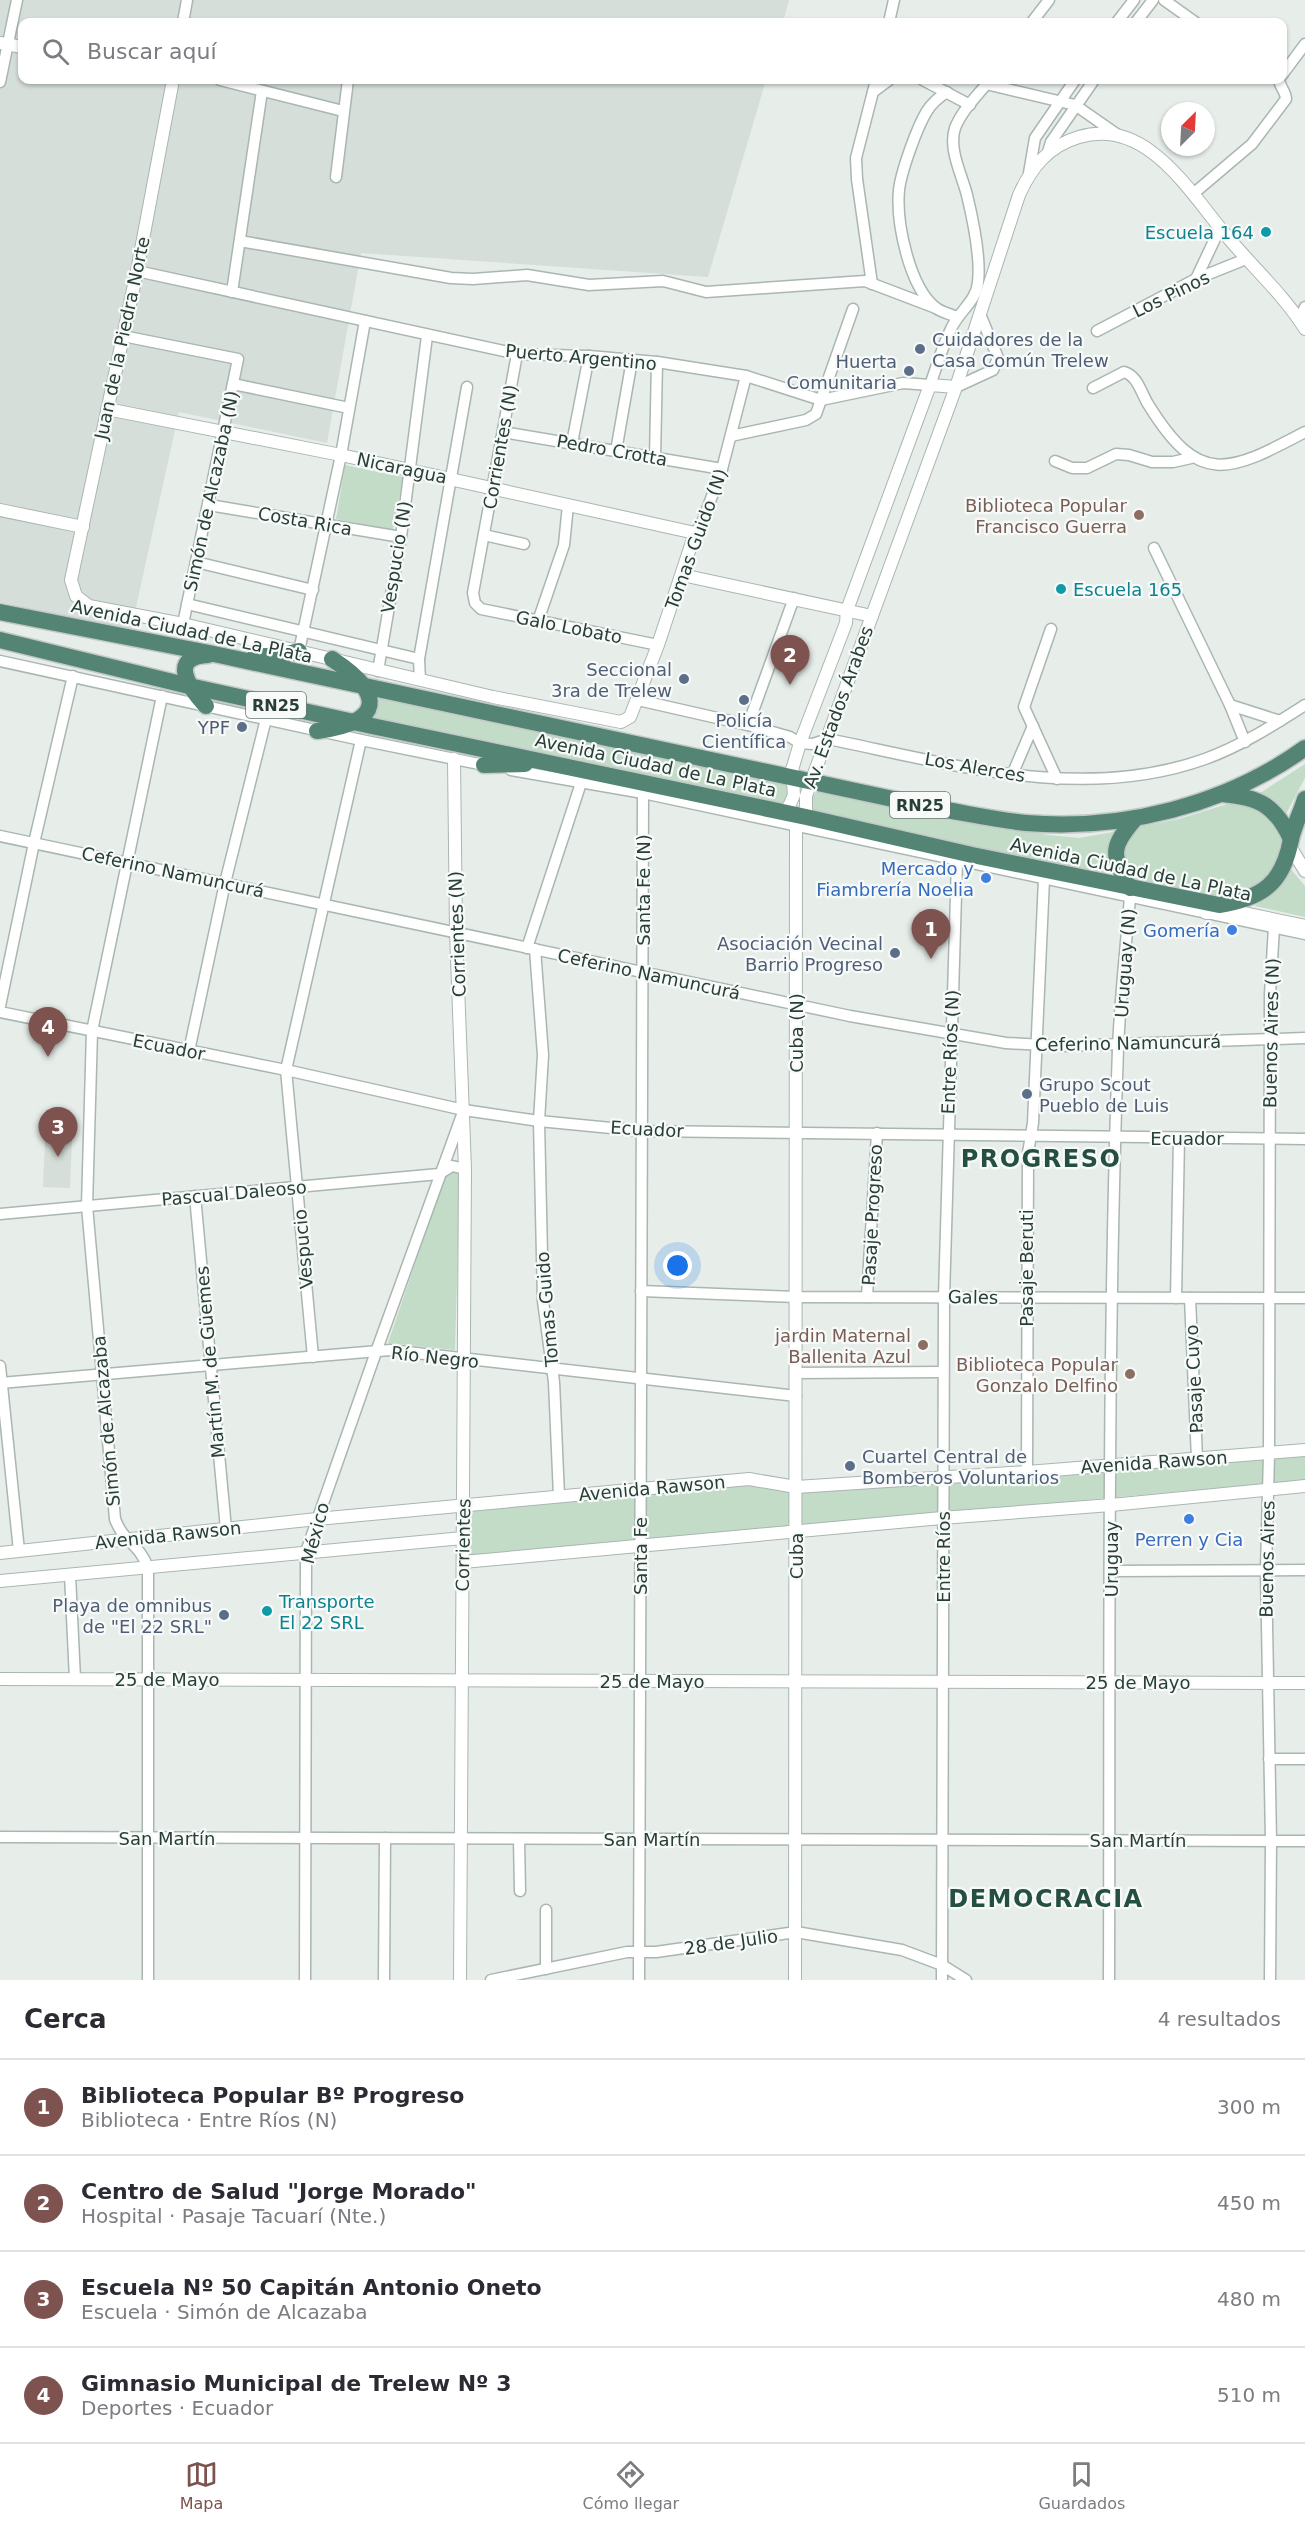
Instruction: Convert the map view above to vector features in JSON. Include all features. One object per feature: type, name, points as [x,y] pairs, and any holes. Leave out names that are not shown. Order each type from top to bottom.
[{"type":"highway","name":"Avenida Ciudad de La Plata","points":[[0,612],[214,654],[707,759],[743,759],[803,776],[873,788],[935,808],[1026,823],[1083,824],[1136,818],[1222,794]]},
{"type":"highway","name":"Avenida Ciudad de La Plata","points":[[0,640],[189,686],[786,813],[801,822],[1212,909]]},
{"type":"highway","points":[[206,706],[189,686],[184,676],[190,660],[199,655],[269,657],[299,651]]},
{"type":"highway","points":[[317,731],[342,728],[356,722],[366,714],[370,707],[370,697],[356,676],[332,659]]},
{"type":"highway","name":"RN25","points":[[1222,794],[1305,748]]},
{"type":"highway","points":[[484,765],[554,763]]},
{"type":"highway","points":[[1222,794],[1245,796],[1261,802],[1282,821],[1291,843]]},
{"type":"highway","name":"RN25","points":[[1212,909],[1240,902],[1271,886],[1280,873],[1305,799]]},
{"type":"highway","points":[[1130,892],[1117,865],[1115,853],[1122,834],[1136,818]]},
{"type":"highway","points":[[965,858],[1000,869]]},
{"type":"street","points":[[0,82],[4,44],[17,0]]},
{"type":"street","points":[[184,18],[187,0]]},
{"type":"street","points":[[890,18],[894,0]]},
{"type":"street","points":[[1035,18],[1049,0]]},
{"type":"street","points":[[1120,18],[1134,0]]},
{"type":"street","points":[[1139,18],[1153,0]]},
{"type":"street","points":[[1164,0],[1189,18]]},
{"type":"street","points":[[1287,68],[1305,44]]},
{"type":"street","name":"Juan de la Piedra Norte","points":[[76,596],[71,580],[123,336],[172,84]]},
{"type":"street","points":[[235,84],[343,111]]},
{"type":"street","points":[[336,177],[347,84]]},
{"type":"street","points":[[872,284],[856,158],[875,84]]},
{"type":"street","points":[[873,93],[884,84]]},
{"type":"street","points":[[931,84],[970,105]]},
{"type":"street","name":"Av. Estados Árabes","points":[[801,822],[806,796],[800,743],[846,623],[847,610],[930,385],[957,317],[972,300],[978,286],[979,263],[953,137],[960,118],[986,84]]},
{"type":"street","points":[[996,84],[1075,105],[1118,135],[1152,151],[1193,194],[1302,324]]},
{"type":"street","name":"Av. Estados Árabes","points":[[786,813],[803,776],[828,739],[956,387],[1019,195],[1029,173],[1035,138],[1072,84]]},
{"type":"street","name":"Av. Estados Árabes","points":[[1048,152],[1051,142],[1091,84]]},
{"type":"street","points":[[1193,194],[1252,144],[1286,99],[1281,84]]},
{"type":"street","points":[[232,292],[262,91]]},
{"type":"street","points":[[936,308],[922,291],[910,265],[899,200],[903,172],[926,112],[947,92]]},
{"type":"street","name":"Av. Estados Árabes","points":[[1029,173],[1048,152],[1072,139],[1094,132],[1118,135]]},
{"type":"street","points":[[1197,279],[1220,228]]},
{"type":"street","points":[[240,241],[451,278],[473,279],[527,275],[589,285],[663,281],[706,292],[855,281],[872,284],[957,317]]},
{"type":"street","name":"Los Pinos","points":[[1097,331],[1197,279],[1246,259]]},
{"type":"street","name":"Puerto Argentino","points":[[136,271],[517,354],[589,356],[657,362],[746,376],[821,400],[903,383],[956,387]]},
{"type":"street","points":[[1302,324],[1305,307]]},
{"type":"street","points":[[732,436],[806,420],[816,414],[853,309]]},
{"type":"street","points":[[956,387],[993,370],[998,358],[980,314]]},
{"type":"street","points":[[299,651],[341,455],[365,321]]},
{"type":"street","name":"Simón de Alcazaba (N)","points":[[123,336],[238,358],[183,624]]},
{"type":"street","name":"Vespucio (N)","points":[[378,671],[401,537],[427,336]]},
{"type":"street","name":"Corrientes (N)","points":[[480,609],[472,593],[517,354]]},
{"type":"street","points":[[572,443],[589,356]]},
{"type":"street","points":[[616,451],[632,360]]},
{"type":"street","points":[[655,458],[657,362]]},
{"type":"street","points":[[1093,388],[1124,372],[1129,373],[1134,377],[1149,405],[1171,437],[1191,458],[1210,465],[1229,466],[1270,451],[1305,432]]},
{"type":"street","name":"Tomas Guido (N)","points":[[638,700],[695,533],[702,524],[722,469],[746,376]]},
{"type":"street","points":[[233,384],[350,408]]},
{"type":"street","points":[[420,680],[419,659],[467,387]]},
{"type":"street","name":"Nicaragua","points":[[107,409],[341,455],[695,533]]},
{"type":"street","name":"Pedro Crotta","points":[[503,432],[722,469]]},
{"type":"street","points":[[1055,461],[1072,468],[1087,468],[1116,454],[1129,455],[1152,462],[1173,462],[1191,458]]},
{"type":"street","name":"Costa Rica","points":[[209,505],[401,537]]},
{"type":"street","points":[[538,621],[564,545],[568,505]]},
{"type":"street","points":[[0,510],[83,527]]},
{"type":"street","points":[[484,535],[524,544]]},
{"type":"street","points":[[1154,548],[1230,705],[1245,742]]},
{"type":"street","points":[[196,562],[313,590]]},
{"type":"street","points":[[682,575],[872,616]]},
{"type":"street","name":"Avenida Ciudad de La Plata","points":[[76,596],[89,606],[183,624],[378,671],[621,722],[630,717],[638,700]]},
{"type":"street","points":[[748,725],[794,598]]},
{"type":"street","name":"Avenida Ciudad de La Plata","points":[[187,604],[419,659]]},
{"type":"street","name":"Galo Lobato","points":[[480,609],[658,645]]},
{"type":"street","points":[[1051,629],[1024,707],[1057,779]]},
{"type":"street","points":[[0,661],[454,759]]},
{"type":"street","points":[[0,1006],[34,843],[73,676]]},
{"type":"street","points":[[92,1031],[162,696]]},
{"type":"street","name":"Los Alerces","points":[[638,700],[748,725],[790,737],[800,743],[813,744],[828,739],[1012,775],[1095,780],[1152,773],[1204,759],[1245,742],[1305,705]]},
{"type":"street","points":[[1230,705],[1280,721]]},
{"type":"street","points":[[189,1051],[225,883],[266,719]]},
{"type":"street","points":[[1012,775],[1033,726]]},
{"type":"street","points":[[286,1070],[322,903],[361,740]]},
{"type":"street","name":"Corrientes (N)","points":[[454,759],[456,932],[464,1110]]},
{"type":"street","name":"Avenida Ciudad de La Plata","points":[[454,759],[801,822]]},
{"type":"street","points":[[539,1121],[543,1054],[531,949],[581,783]]},
{"type":"street","name":"Santa Fe (N)","points":[[642,1131],[643,793]]},
{"type":"street","name":"Cuba (N)","points":[[796,1132],[795,1005],[801,822]]},
{"type":"street","name":"Ceferino Namuncurá","points":[[0,836],[795,1005],[950,1035],[1035,1046],[1305,1038]]},
{"type":"street","points":[[1291,843],[1305,871]]},
{"type":"street","name":"Entre Ríos (N)","points":[[948,1135],[950,1035],[965,858]]},
{"type":"street","name":"Avenida Ciudad de La Plata","points":[[1000,869],[1044,879],[1130,892]]},
{"type":"street","name":"Pasaje Beruti","points":[[1027,1472],[1026,1194],[1044,879]]},
{"type":"street","name":"Uruguay (N)","points":[[1116,1137],[1118,1045],[1130,892]]},
{"type":"street","name":"Avenida Ciudad de La Plata","points":[[1212,909],[1244,913],[1305,926]]},
{"type":"street","name":"Avenida Ciudad de La Plata","points":[[1212,909],[1305,934]]},
{"type":"street","name":"Buenos Aires (N)","points":[[1269,1138],[1274,927]]},
{"type":"street","name":"Ecuador","points":[[0,1012],[286,1070],[464,1110],[539,1121],[642,1131],[1305,1139]]},
{"type":"street","name":"Simón de Alcazaba","points":[[92,1031],[87,1206],[115,1519],[119,1530],[144,1555],[148,1568]]},
{"type":"street","name":"Vespucio","points":[[286,1070],[313,1357]]},
{"type":"street","name":"Corrientes","points":[[460,1980],[465,1359],[464,1110]]},
{"type":"street","name":"México","points":[[305,1980],[306,1552],[439,1174],[464,1110]]},
{"type":"street","name":"Tomas Guido","points":[[539,1121],[543,1301],[552,1370],[559,1497]]},
{"type":"street","name":"Santa Fe","points":[[639,1980],[642,1131]]},
{"type":"street","name":"Cuba","points":[[795,1980],[796,1132]]},
{"type":"street","name":"Pasaje Progreso","points":[[867,1297],[877,1133]]},
{"type":"street","name":"Entre Ríos","points":[[942,1980],[943,1372],[948,1135]]},
{"type":"street","name":"Uruguay","points":[[1109,1980],[1111,1466],[1116,1137]]},
{"type":"street","points":[[1176,1298],[1179,1138]]},
{"type":"street","name":"Buenos Aires","points":[[1269,1138],[1269,1454],[1266,1570],[1271,1841],[1270,1980]]},
{"type":"street","name":"Pascual Daleoso","points":[[0,1214],[439,1174],[452,1166],[465,1169]]},
{"type":"street","name":"Martín M. de Güemes","points":[[195,1196],[226,1529]]},
{"type":"street","name":"Gales","points":[[641,1291],[796,1297],[1305,1298]]},
{"type":"street","name":"Pasaje Cuyo","points":[[1190,1298],[1197,1459]]},
{"type":"street","name":"Río Negro","points":[[1,1383],[390,1350],[796,1396]]},
{"type":"street","points":[[0,1366],[19,1551]]},
{"type":"street","points":[[796,1373],[943,1372]]},
{"type":"street","name":"Avenida Rawson","points":[[0,1553],[317,1519],[749,1479],[796,1487],[1111,1466],[1305,1450]]},
{"type":"street","name":"Avenida Rawson","points":[[463,1563],[1305,1486]]},
{"type":"street","name":"Avenida Rawson","points":[[0,1581],[463,1538]]},
{"type":"street","points":[[148,1568],[148,1980]]},
{"type":"street","points":[[1111,1571],[1305,1570]]},
{"type":"street","points":[[70,1575],[75,1679]]},
{"type":"street","name":"25 de Mayo","points":[[0,1679],[1305,1683]]},
{"type":"street","points":[[1269,1759],[1305,1759]]},
{"type":"street","name":"San Martín","points":[[0,1837],[1305,1841]]},
{"type":"street","points":[[384,1980],[386,1838]]},
{"type":"street","points":[[519,1839],[520,1890]]},
{"type":"street","points":[[546,1910],[546,1969]]},
{"type":"street","name":"28 de Julio","points":[[491,1980],[627,1952],[656,1952],[796,1932],[902,1950],[942,1965],[966,1980]]},
{"type":"shaded area","points":[[0,0],[789,0],[784,18],[18,18],[18,84],[765,84],[708,277],[361,253],[327,443],[179,412],[131,630],[0,602]]},
{"type":"shaded area","points":[[46,1116],[73,1117],[70,1188],[43,1187]]},
{"type":"green space","points":[[345,465],[403,477],[393,530],[336,519]]},
{"type":"green space","points":[[374,695],[784,781],[789,790],[787,800],[780,806],[367,721],[378,708]]},
{"type":"green space","points":[[1305,764],[1305,778],[1285,816],[1279,806],[1260,793]]},
{"type":"green space","points":[[819,789],[945,817],[1048,835],[1079,838],[1113,832],[1107,854],[1109,871],[1112,876],[817,814],[811,808],[813,796]]},
{"type":"green space","points":[[1237,801],[1253,807],[1266,816],[1277,828],[1285,842],[1276,865],[1264,880],[1251,890],[1225,899],[1131,880],[1123,870],[1124,841],[1133,828],[1179,819]]},
{"type":"green space","points":[[1289,867],[1305,886],[1305,917],[1255,906],[1279,885]]},
{"type":"green space","points":[[454,1169],[460,1171],[455,1350],[388,1343],[446,1173]]},
{"type":"green space","points":[[1305,1456],[1305,1480],[469,1556],[472,1510],[753,1483]]},
{"type":"place","name":"Escuela 164","points":[[1266,232]]},
{"type":"place","name":"Cuidadores de la Casa Común Trelew","points":[[920,349]]},
{"type":"place","name":"Huerta Comunitaria","points":[[909,371]]},
{"type":"place","name":"Biblioteca Popular Francisco Guerra","points":[[1139,515]]},
{"type":"place","name":"Escuela 165","points":[[1061,589]]},
{"type":"place","name":"Seccional 3ra de Trelew","points":[[684,679]]},
{"type":"place","name":"Centro de Salud \"Jorge Morado\"","points":[[790,685]]},
{"type":"place","name":"Policía Científica","points":[[744,700]]},
{"type":"place","name":"YPF","points":[[242,727]]},
{"type":"place","name":"Mercado y Fiambrería Noelia","points":[[986,878]]},
{"type":"place","name":"Gomería","points":[[1232,930]]},
{"type":"place","name":"Asociación Vecinal Barrio Progreso","points":[[895,953]]},
{"type":"place","name":"Biblioteca Popular Bº Progreso","points":[[931,959]]},
{"type":"place","name":"Gimnasio Municipal de Trelew Nº 3","points":[[48,1057]]},
{"type":"place","name":"Grupo Scout Pueblo de Luis","points":[[1027,1094]]},
{"type":"place","name":"Escuela Nº 50 Capitán Antonio Oneto","points":[[58,1157]]},
{"type":"place","name":"jardin Maternal Ballenita Azul","points":[[923,1345]]},
{"type":"place","name":"Biblioteca Popular Gonzalo Delfino","points":[[1130,1374]]},
{"type":"place","name":"Cuartel Central de Bomberos Voluntarios","points":[[850,1466]]},
{"type":"place","name":"Perren y Cia","points":[[1189,1519]]},
{"type":"place","name":"Transporte El 22 SRL","points":[[267,1611]]},
{"type":"place","name":"Playa de omnibus de \"El 22 SRL\"","points":[[224,1615]]},
{"type":"district","name":"PROGRESO","points":[[1041,1159]]},
{"type":"district","name":"DEMOCRACIA","points":[[1046,1899]]}]
